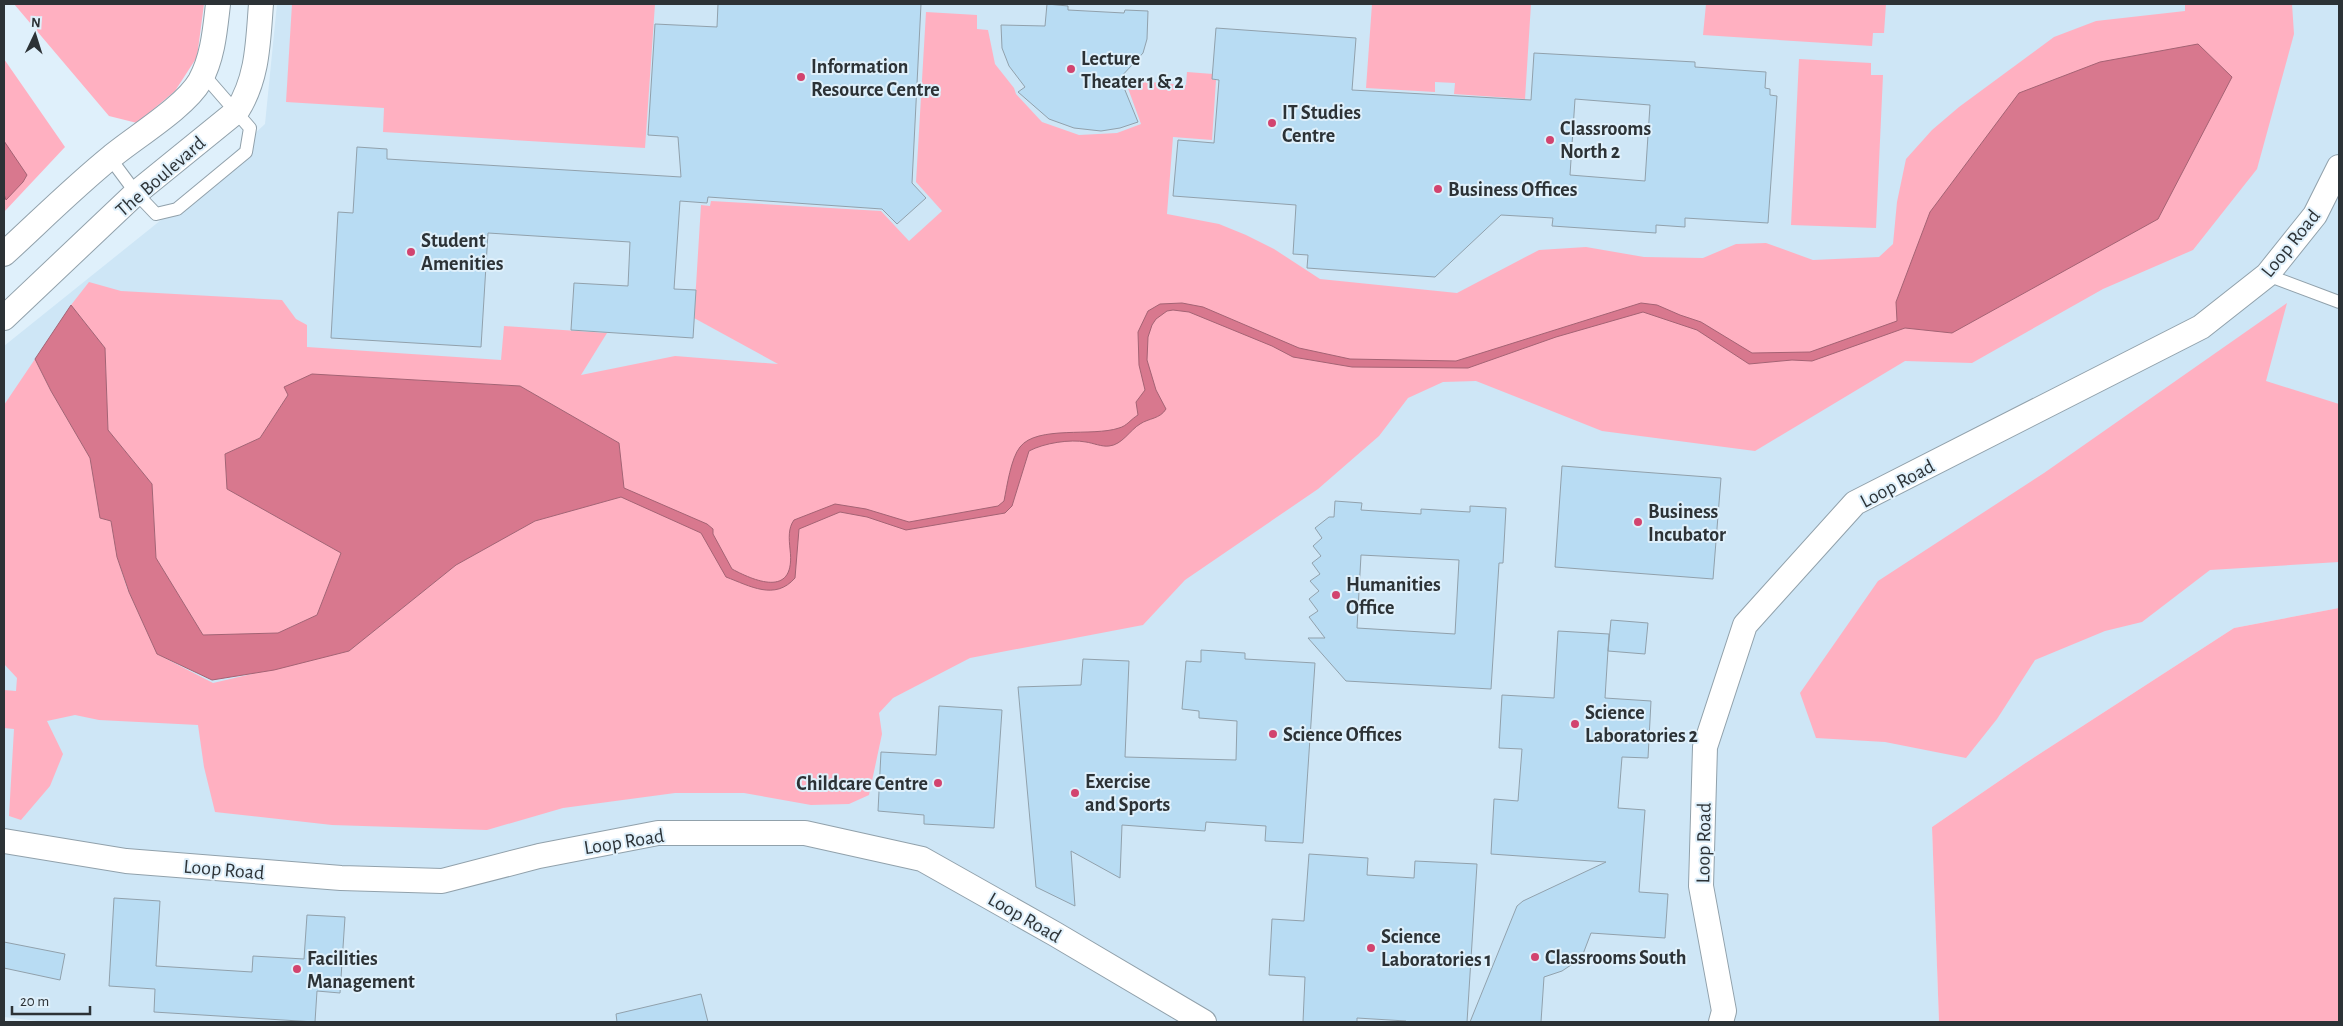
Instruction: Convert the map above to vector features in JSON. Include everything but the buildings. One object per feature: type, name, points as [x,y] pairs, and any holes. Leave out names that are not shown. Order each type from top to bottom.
[{"type":"street","name":"The Boulevard","points":[[4,254],[110,158],[170,111],[198,83],[203,74],[214,38],[218,4]]},
{"type":"street","name":"The Boulevard","points":[[4,318],[136,193],[237,111],[246,96],[256,69],[261,4]]},
{"type":"street","name":"Loop Road","points":[[1722,1022],[1724,1011],[1701,886],[1705,747],[1745,625],[1855,503],[2201,327],[2267,276],[2315,215],[2339,167]]},
{"type":"street","name":"Loop Road","points":[[4,840],[126,861],[341,878],[442,881],[538,856],[658,833],[805,833],[922,859],[1204,1022]]},
{"type":"lane","points":[[110,158],[136,193],[156,214],[177,209],[246,152],[250,128],[203,74]]},
{"type":"lane","points":[[2267,276],[2339,302]]},
{"type":"shaded area","points":[[14,4],[204,4],[197,57],[175,91],[137,123],[109,116]]},
{"type":"shaded area","points":[[277,4],[2339,4],[2339,608],[2234,628],[2024,764],[1932,827],[1939,1022],[46,1022],[4,1017],[4,346],[161,220],[265,124]]},
{"type":"shaded area","points":[[292,4],[655,4],[645,148],[383,132],[384,108],[286,102]]},
{"type":"shaded area","points":[[1372,4],[1531,4],[1525,99],[1454,94],[1455,83],[1435,82],[1435,92],[1366,88]]},
{"type":"shaded area","points":[[1706,4],[1886,4],[1884,33],[1873,33],[1872,46],[1703,35]]},
{"type":"shaded area","points":[[2185,4],[2292,4],[2294,34],[2257,169],[2193,250],[2103,289],[1972,363],[1905,361],[1755,451],[1602,431],[1476,381],[1443,382],[1408,398],[1379,436],[1318,489],[1185,580],[1143,625],[970,658],[893,698],[879,713],[882,734],[869,795],[849,804],[811,805],[744,793],[675,793],[563,808],[487,830],[332,825],[215,812],[204,767],[198,725],[99,720],[75,715],[47,721],[63,754],[50,786],[21,820],[9,816],[14,729],[4,728],[4,690],[16,691],[17,678],[4,664],[4,405],[35,359],[51,391],[90,458],[100,518],[111,521],[117,557],[127,588],[157,654],[213,683],[349,651],[456,565],[535,521],[624,496],[619,443],[520,386],[312,375],[288,395],[260,438],[225,454],[227,489],[341,553],[317,615],[278,633],[203,635],[156,558],[152,484],[108,430],[105,348],[71,305],[89,282],[121,291],[282,300],[296,319],[307,325],[307,347],[501,360],[504,326],[607,333],[581,375],[675,356],[778,364],[694,318],[701,205],[710,206],[711,201],[881,211],[909,241],[942,211],[916,182],[926,12],[977,15],[977,29],[988,30],[995,64],[1014,88],[1016,94],[1042,122],[1079,135],[1117,133],[1141,124],[1125,80],[1186,85],[1187,72],[1213,74],[1213,80],[1216,80],[1212,140],[1173,137],[1167,214],[1219,224],[1246,235],[1274,249],[1320,279],[1457,293],[1539,250],[1586,247],[1644,257],[1703,258],[1736,244],[1766,243],[1813,260],[1879,257],[1893,244],[1897,202],[1906,159],[1932,130],[1959,107],[2054,37],[2096,21],[2185,11]]},
{"type":"shaded area","points":[[2198,44],[2232,77],[2158,219],[1952,333],[1905,328],[1812,361],[1792,360],[1749,364],[1697,330],[1643,312],[1556,337],[1468,368],[1352,367],[1293,357],[1272,346],[1189,312],[1167,311],[1156,319],[1152,325],[1148,337],[1147,360],[1156,390],[1166,409],[1164,412],[1158,417],[1143,422],[1114,445],[1106,446],[1089,442],[1065,441],[1029,451],[1012,506],[1005,513],[906,530],[867,517],[840,512],[799,529],[795,578],[779,589],[762,590],[726,577],[701,533],[621,497],[535,521],[456,565],[349,651],[274,670],[212,680],[157,654],[129,592],[117,557],[111,521],[100,518],[90,458],[51,391],[35,359],[71,305],[105,348],[108,430],[152,484],[156,558],[203,635],[278,633],[317,615],[341,553],[227,489],[225,454],[260,438],[288,395],[284,387],[312,374],[520,386],[619,443],[624,488],[707,524],[713,529],[713,534],[732,569],[753,579],[773,582],[781,580],[787,574],[790,564],[790,530],[794,520],[835,504],[866,509],[909,522],[998,506],[1004,501],[1014,458],[1020,447],[1028,440],[1052,434],[1108,430],[1127,424],[1138,415],[1136,402],[1145,390],[1139,365],[1138,332],[1148,311],[1160,304],[1182,303],[1203,307],[1299,348],[1350,359],[1456,361],[1641,303],[1657,305],[1701,322],[1752,353],[1810,352],[1897,321],[1896,302],[1930,212],[2019,93],[2100,62]]},
{"type":"shaded area","points":[[4,59],[65,147],[4,212]]},
{"type":"shaded area","points":[[1799,59],[1871,63],[1871,75],[1883,75],[1876,228],[1791,225]]},
{"type":"shaded area","points":[[4,141],[27,175],[6,200],[4,194]]},
{"type":"shaded area","points":[[2287,303],[2266,381],[2339,404],[2339,562],[2210,570],[2142,622],[2105,631],[2035,660],[1997,719],[1966,758],[1885,742],[1816,738],[1800,693],[1878,581],[2044,473]]},
{"type":"shaded area","points":[[2339,608],[2339,1022],[1939,1022],[1932,827],[2024,764],[2234,628]]},
{"type":"place","name":"Lecture Theater 1 & 2","points":[[1071,69]]},
{"type":"place","name":"Information Resource Centre","points":[[801,77]]},
{"type":"place","name":"IT Studies Centre","points":[[1272,123]]},
{"type":"place","name":"Classrooms North 2","points":[[1550,140]]},
{"type":"place","name":"Business Offices","points":[[1438,189]]},
{"type":"place","name":"Student Amenities","points":[[411,252]]},
{"type":"place","name":"Business Incubator","points":[[1638,522]]},
{"type":"place","name":"Humanities Office","points":[[1336,595]]},
{"type":"place","name":"Science Laboratories 2","points":[[1575,724]]},
{"type":"place","name":"Science Offices","points":[[1273,734]]},
{"type":"place","name":"Childcare Centre","points":[[938,783]]},
{"type":"place","name":"Exercise and Sports","points":[[1075,793]]},
{"type":"place","name":"Science Laboratories 1","points":[[1371,948]]},
{"type":"place","name":"Classrooms South","points":[[1535,957]]},
{"type":"place","name":"Facilities Management","points":[[297,969]]}]
